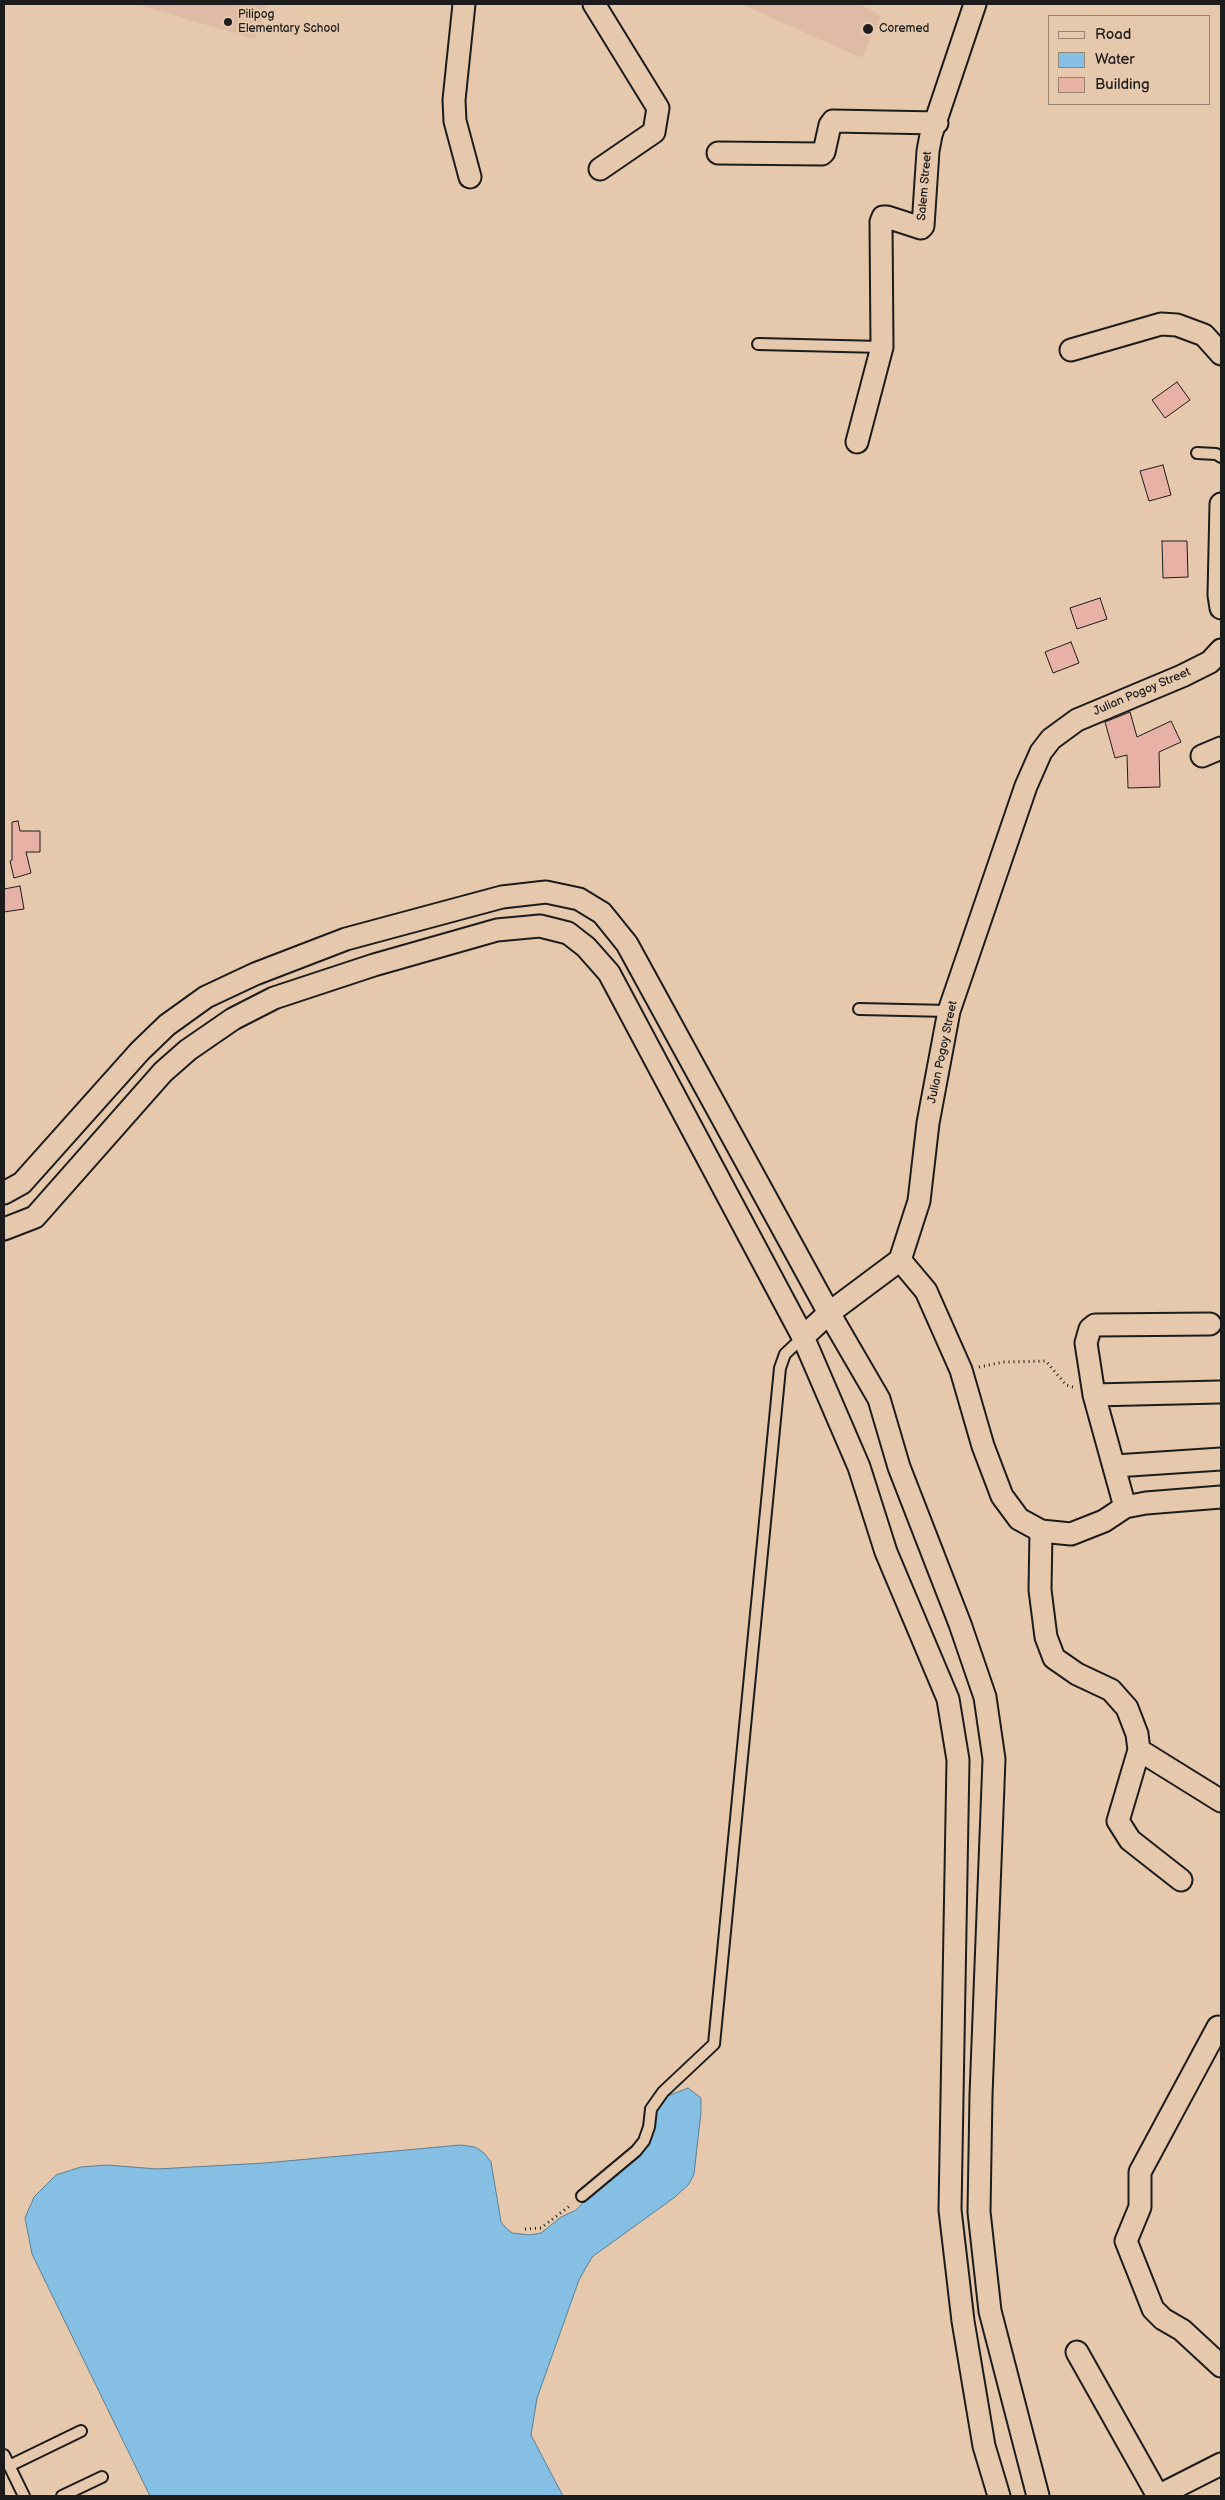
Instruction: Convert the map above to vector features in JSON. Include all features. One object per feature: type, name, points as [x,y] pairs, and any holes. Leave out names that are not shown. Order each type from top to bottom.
[{"type":"street","points":[[464,4],[454,100],[455,121],[470,177]]},
{"type":"street","points":[[594,4],[658,108],[654,132],[600,169]]},
{"type":"street","name":"Salem Street","points":[[857,442],[882,347],[881,222],[884,217],[887,217],[922,227],[928,151],[974,4]]},
{"type":"street","points":[[718,153],[822,154],[830,125],[833,121],[937,123]]},
{"type":"street","points":[[1071,350],[1161,324],[1177,325],[1204,336],[1221,354]]},
{"type":"street","points":[[1221,504],[1219,595],[1221,608]]},
{"type":"street","points":[[1219,653],[1221,676]]},
{"type":"street","name":"Julian Pogoy Street","points":[[900,1260],[919,1201],[930,1115],[949,1011],[1026,786],[1041,752],[1051,739],[1077,720],[1182,676],[1210,662],[1219,653]]},
{"type":"street","points":[[1202,756],[1221,748]]},
{"type":"street","points":[[4,1192],[22,1183],[140,1051],[167,1025],[206,997],[255,974],[346,939],[502,897],[546,892],[579,899],[602,913],[627,944],[829,1313],[879,1399],[899,1467],[960,1624],[985,1697],[994,1759],[979,2212],[990,2311],[1038,2496]]},
{"type":"street","points":[[4,1229],[35,1217],[163,1072],[188,1050],[233,1019],[274,998],[374,965],[497,930],[540,926],[568,933],[586,947],[609,973],[804,1337],[859,1467],[886,1552],[948,1699],[958,1760],[950,2210],[963,2320],[984,2446],[999,2496]]},
{"type":"street","points":[[804,1337],[829,1313],[900,1260],[926,1291],[961,1370],[983,1446],[1002,1496],[1019,1519],[1040,1531],[1070,1534],[1104,1520],[1125,1507],[1146,1503],[1221,1497]]},
{"type":"street","points":[[1125,1507],[1094,1395],[1086,1343],[1090,1329],[1095,1325],[1210,1324]]},
{"type":"street","points":[[1094,1395],[1219,1392]]},
{"type":"street","points":[[1115,1466],[1221,1459]]},
{"type":"street","points":[[1040,1531],[1040,1590],[1046,1637],[1054,1658],[1077,1674],[1111,1690],[1127,1708],[1137,1734],[1139,1750],[1118,1821],[1130,1840],[1182,1880]]},
{"type":"street","points":[[1139,1750],[1221,1801]]},
{"type":"street","points":[[1218,2027],[1140,2172],[1140,2208],[1126,2241],[1153,2309],[1163,2319],[1182,2330],[1221,2366]]},
{"type":"street","points":[[1077,2352],[1158,2496],[1221,2464]]},
{"type":"lane","points":[[758,344],[882,347]]},
{"type":"lane","points":[[1197,453],[1216,454],[1221,457]]},
{"type":"lane","points":[[859,1009],[949,1011]]},
{"type":"lane","points":[[582,2196],[636,2150],[646,2134],[651,2109],[663,2092],[714,2044],[780,1368],[785,1354],[804,1337]]},
{"type":"lane","points":[[9,2466],[80,2431]]},
{"type":"lane","points":[[4,2455],[24,2496]]},
{"type":"lane","points":[[62,2496],[102,2477]]},
{"type":"path","points":[[961,1370],[1004,1362],[1046,1361],[1066,1385],[1094,1395]]},
{"type":"path","points":[[525,2229],[541,2228],[582,2196]]},
{"type":"shaded area","name":"Pilipog Elementary School","points":[[135,4],[268,4],[255,39]]},
{"type":"shaded area","points":[[741,4],[860,4],[881,16],[862,58]]},
{"type":"water","points":[[688,2088],[701,2098],[694,2174],[689,2184],[675,2197],[592,2257],[579,2280],[537,2398],[531,2435],[563,2496],[150,2496],[32,2254],[25,2218],[34,2197],[56,2175],[81,2167],[107,2165],[157,2169],[265,2163],[460,2145],[475,2147],[484,2153],[491,2162],[501,2222],[505,2227],[512,2233],[530,2235],[541,2233],[561,2217],[576,2210],[651,2132],[657,2110],[665,2097]]},
{"type":"building","points":[[1177,382],[1190,400],[1165,418],[1152,400]]},
{"type":"building","points":[[1163,465],[1171,495],[1149,501],[1140,471]]},
{"type":"building","points":[[1162,541],[1187,541],[1188,577],[1163,578]]},
{"type":"building","points":[[1100,598],[1107,619],[1077,629],[1070,608]]},
{"type":"building","points":[[1071,642],[1079,663],[1053,673],[1045,652]]},
{"type":"building","points":[[1130,712],[1137,737],[1171,721],[1181,742],[1159,752],[1160,787],[1128,788],[1127,755],[1115,758],[1105,722]]},
{"type":"building","points":[[18,821],[20,831],[40,831],[40,852],[26,852],[31,873],[14,878],[10,861],[12,860],[12,822]]},
{"type":"building","points":[[20,886],[24,909],[4,912],[4,889]]},
{"type":"place","name":"Pilipog Elementary School","points":[[228,22]]},
{"type":"place","name":"Coremed","points":[[868,29]]}]
